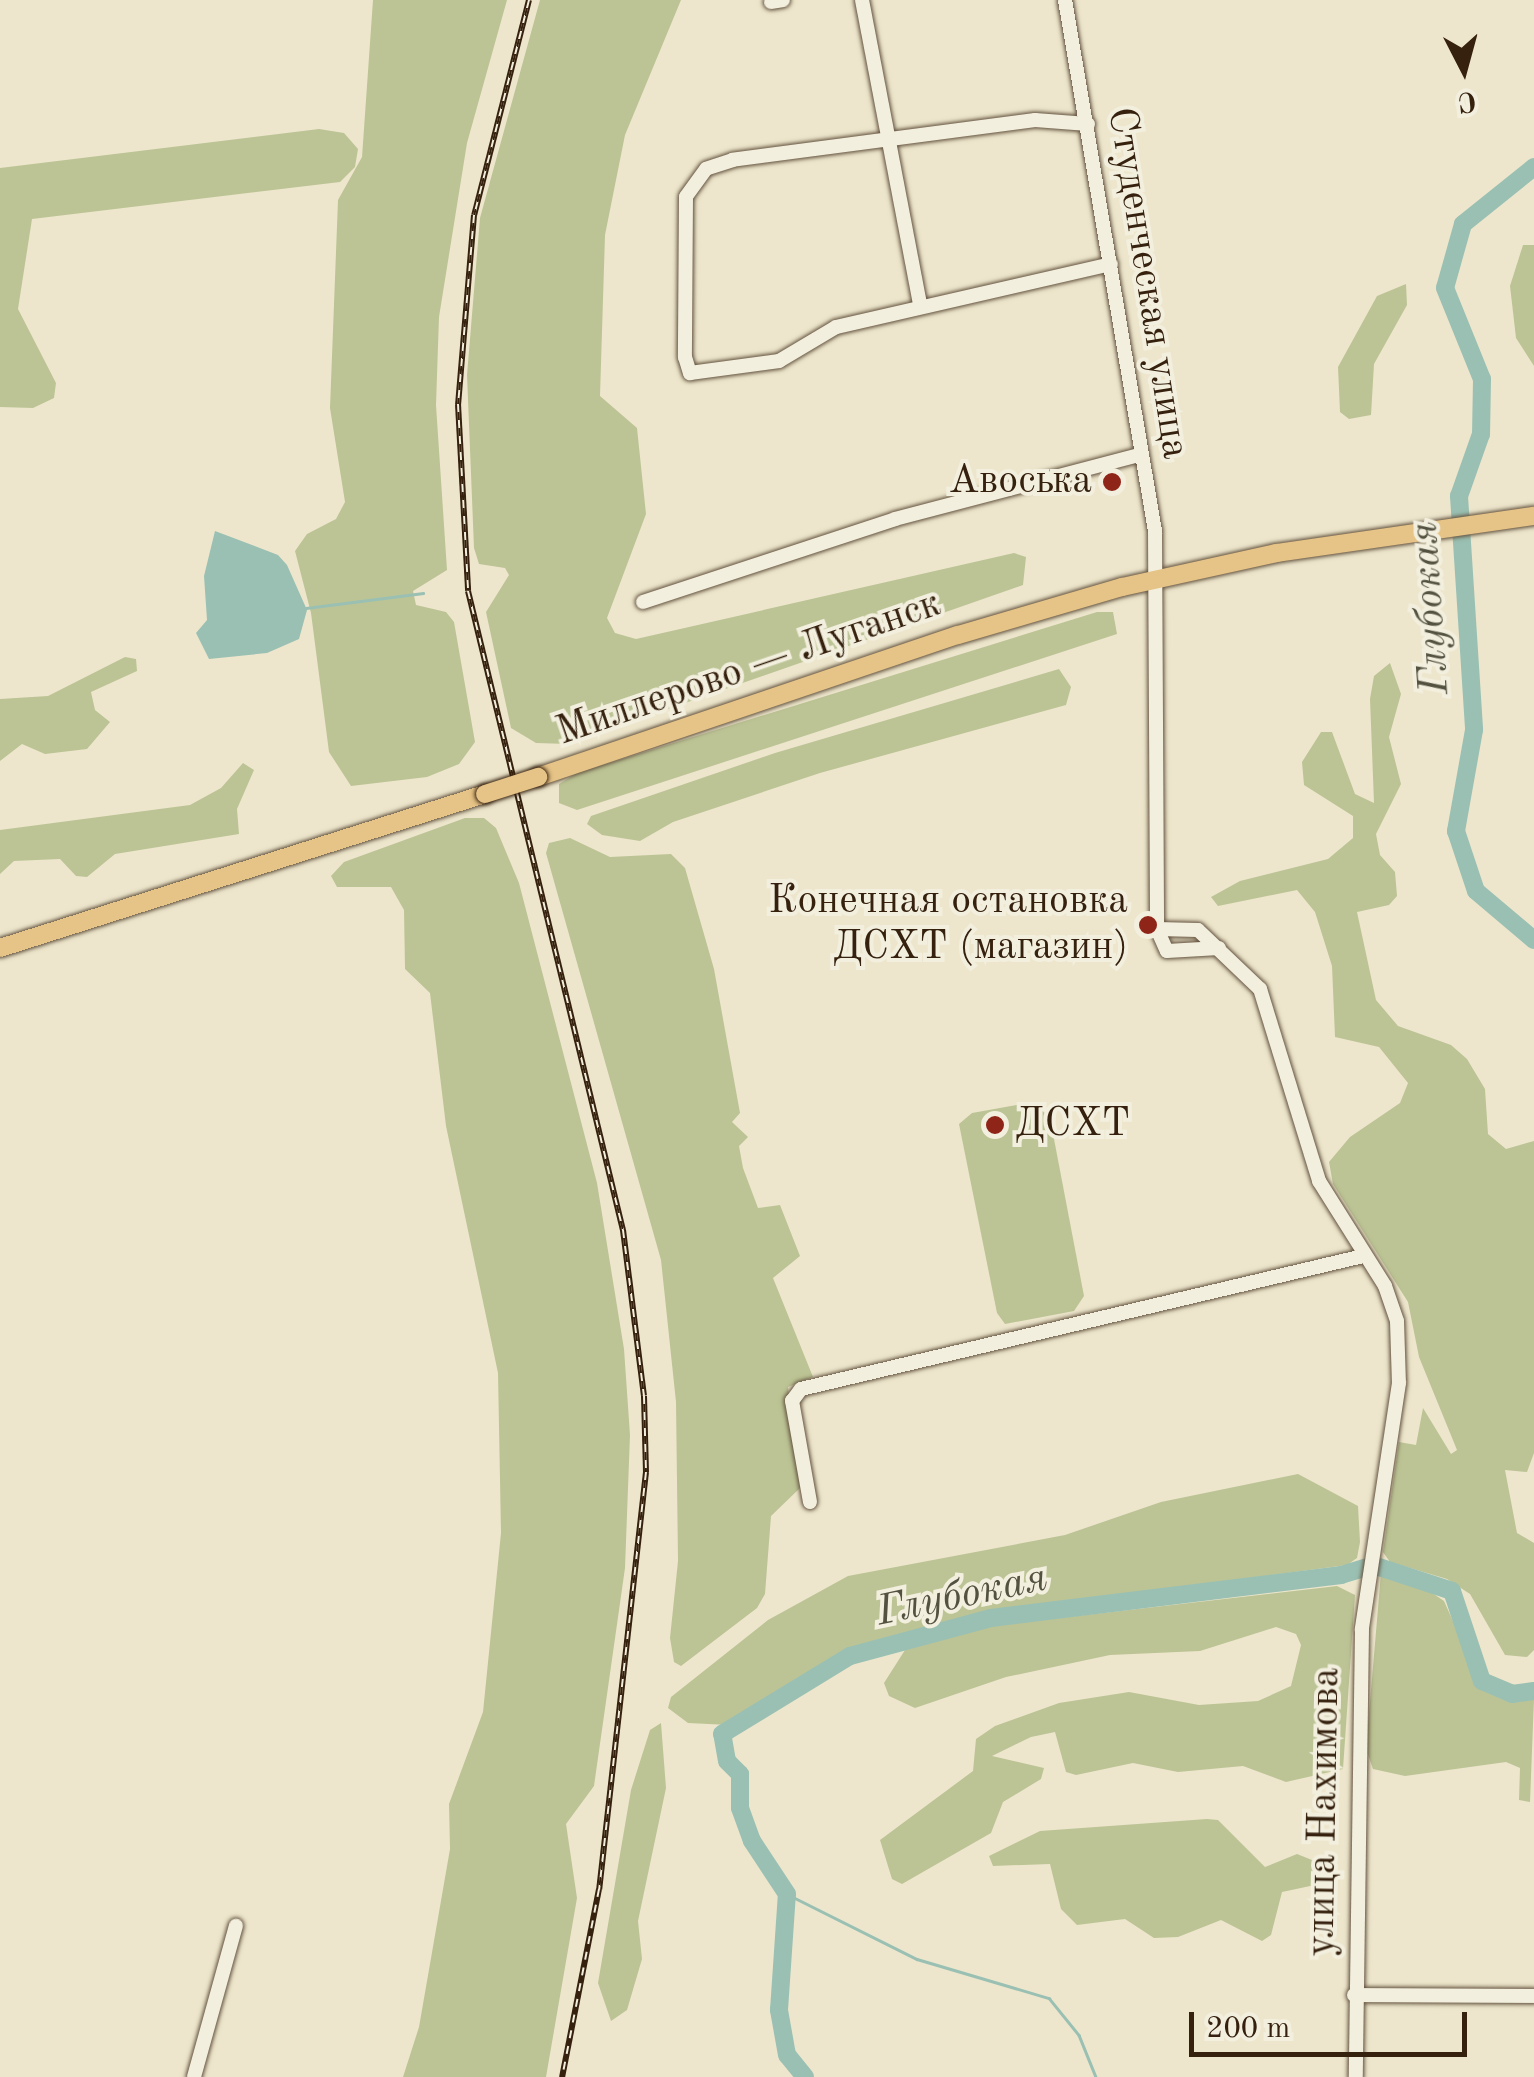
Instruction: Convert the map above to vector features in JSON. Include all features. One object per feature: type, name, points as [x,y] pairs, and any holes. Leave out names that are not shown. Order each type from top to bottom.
[{"type":"main road","name":"Миллерово — Луганск","points":[[0,948],[538,778],[958,635],[1159,578],[1411,532],[1526,517]]},
{"type":"street","points":[[862,0],[892,138],[920,303]]},
{"type":"street","name":"Студенческая улица","points":[[1065,0],[1112,264],[1159,578],[1152,856],[1156,929]]},
{"type":"street","points":[[1088,124],[1035,120],[892,138],[734,160],[694,178],[684,220],[686,356],[690,373],[778,361],[836,328],[920,303],[1112,264]]},
{"type":"street","points":[[644,602],[895,519],[1142,454]]},
{"type":"street","name":"улица Нахимова","points":[[1156,929],[1191,926],[1250,974],[1264,997],[1319,1180],[1396,1313],[1400,1372],[1366,1582],[1354,1995],[1356,2077]]},
{"type":"street","points":[[1156,929],[1167,951],[1218,948]]},
{"type":"street","points":[[810,1502],[792,1400],[800,1390],[1363,1256]]},
{"type":"street","points":[[194,2077],[236,1926]]},
{"type":"street","points":[[1354,1995],[1534,1996]]},
{"type":"green space","points":[[373,0],[507,0],[467,143],[439,317],[436,405],[447,570],[413,591],[416,605],[446,612],[454,622],[475,742],[459,764],[427,777],[351,786],[329,752],[311,613],[295,551],[307,534],[336,519],[345,502],[330,408],[338,200],[362,157]]},
{"type":"green space","points":[[540,0],[681,0],[625,135],[605,235],[600,396],[637,428],[646,514],[607,618],[615,633],[636,639],[1014,553],[1026,557],[1023,585],[568,744],[536,743],[511,728],[486,612],[509,575],[505,568],[479,564],[474,548],[467,375],[480,218]]},
{"type":"green space","points":[[319,129],[344,133],[358,149],[355,167],[340,182],[32,219],[18,309],[56,383],[54,398],[33,408],[0,407],[0,168]]},
{"type":"green space","points":[[1523,245],[1534,245],[1534,366],[1516,338],[1510,286]]},
{"type":"green space","points":[[1406,284],[1407,305],[1374,364],[1371,415],[1349,419],[1340,412],[1338,367],[1377,296]]},
{"type":"green space","points":[[1097,612],[1113,612],[1117,634],[577,810],[559,803],[559,784],[577,773]]},
{"type":"green space","points":[[125,657],[136,659],[137,671],[91,692],[95,710],[110,722],[87,749],[45,754],[22,744],[0,761],[0,699],[48,696]]},
{"type":"green space","points":[[1390,663],[1401,694],[1389,737],[1401,784],[1376,834],[1380,855],[1395,872],[1397,896],[1389,905],[1357,912],[1376,1000],[1398,1026],[1451,1045],[1467,1059],[1485,1089],[1488,1134],[1506,1149],[1534,1141],[1534,1453],[1527,1472],[1505,1470],[1517,1533],[1534,1543],[1534,1650],[1527,1657],[1505,1655],[1470,1594],[1447,1579],[1390,1562],[1383,1552],[1399,1442],[1416,1445],[1423,1408],[1451,1454],[1457,1450],[1419,1357],[1408,1302],[1333,1184],[1329,1162],[1350,1137],[1400,1103],[1408,1083],[1379,1047],[1335,1037],[1332,966],[1315,912],[1297,890],[1218,906],[1211,897],[1240,881],[1328,859],[1353,838],[1353,816],[1304,785],[1302,762],[1321,732],[1332,732],[1355,794],[1374,803],[1370,699],[1374,676]]},
{"type":"green space","points":[[1059,669],[1071,687],[1066,705],[820,773],[673,822],[640,841],[602,835],[587,824],[591,816],[775,753]]},
{"type":"green space","points":[[243,763],[254,770],[237,809],[239,834],[115,854],[87,877],[76,876],[60,859],[14,861],[0,874],[0,830],[190,805],[221,788]]},
{"type":"green space","points":[[465,818],[484,818],[496,828],[519,883],[597,1183],[624,1349],[630,1435],[625,1568],[594,1786],[566,1824],[577,1898],[546,2077],[403,2077],[419,2027],[450,1849],[449,1804],[483,1712],[501,1533],[498,1373],[446,1126],[430,993],[405,969],[404,910],[391,887],[337,887],[331,876],[344,862]]},
{"type":"green space","points":[[570,838],[610,857],[671,854],[685,868],[714,969],[740,1113],[732,1122],[748,1137],[739,1146],[743,1168],[758,1208],[780,1205],[800,1256],[773,1278],[813,1377],[788,1387],[800,1488],[771,1516],[765,1594],[757,1608],[681,1666],[674,1662],[670,1638],[678,1561],[676,1402],[661,1260],[546,853],[549,843]]},
{"type":"green space","points":[[1033,1102],[1050,1118],[1084,1296],[1074,1311],[1005,1324],[997,1313],[959,1124],[972,1113]]},
{"type":"green space","points":[[1298,1474],[1358,1506],[1360,1542],[1357,1558],[1347,1565],[1000,1611],[876,1641],[845,1651],[729,1725],[688,1723],[668,1708],[671,1697],[768,1620],[848,1576],[1065,1535],[1161,1502]]},
{"type":"green space","points":[[1381,1573],[1413,1580],[1444,1601],[1481,1684],[1534,1699],[1530,1802],[1519,1800],[1520,1768],[1506,1762],[1405,1776],[1373,1769],[1366,1749]]},
{"type":"green space","points":[[1337,1586],[1355,1595],[1343,1769],[1286,1782],[1243,1766],[1178,1772],[1133,1763],[1076,1775],[1066,1772],[1055,1732],[1031,1737],[992,1756],[1044,1768],[1041,1779],[1003,1802],[991,1833],[902,1884],[892,1879],[880,1840],[973,1771],[976,1739],[995,1726],[1059,1703],[1129,1692],[1199,1705],[1258,1701],[1291,1686],[1301,1645],[1296,1634],[1276,1627],[1200,1651],[1110,1655],[1006,1677],[915,1708],[889,1696],[884,1683],[905,1650],[991,1626]]},
{"type":"green space","points":[[661,1723],[666,1788],[638,1921],[642,1959],[627,2010],[611,2021],[598,1983],[631,1790],[650,1730]]},
{"type":"green space","points":[[1218,1820],[1265,1867],[1297,1854],[1317,1862],[1315,1885],[1282,1892],[1271,1935],[1262,1941],[1221,1920],[1178,1937],[1154,1938],[1125,1919],[1077,1925],[1061,1909],[1050,1864],[993,1866],[989,1856],[1040,1831]]},
{"type":"water","points":[[215,531],[278,555],[287,565],[307,610],[299,639],[267,653],[209,659],[196,633],[207,620],[204,576]]},
{"type":"waterway","name":"Глубокая","points":[[1534,167],[1463,224],[1445,288],[1482,379],[1481,434],[1459,496],[1474,730],[1456,831],[1476,891],[1534,940]]},
{"type":"waterway","points":[[306,608],[423,593]]},
{"type":"waterway","name":"Глубокая","points":[[805,2077],[787,2055],[779,2010],[787,1894],[752,1841],[740,1808],[740,1774],[727,1761],[722,1734],[850,1656],[991,1618],[1341,1575],[1373,1565],[1452,1591],[1482,1681],[1512,1694],[1534,1691]]},
{"type":"waterway","points":[[787,1894],[917,1959],[1049,1998],[1079,2035],[1096,2077]]},
{"type":"railway","points":[[529,0],[474,215],[458,404],[468,591],[623,1230],[644,1396],[646,1472],[599,1889],[562,2077]]},
{"type":"place","name":"Авоська","points":[[1112,482]]},
{"type":"place","name":"Конечная остановка ДСХТ (магазин)","points":[[1148,925]]},
{"type":"place","name":"ДСХТ","points":[[995,1125]]}]
